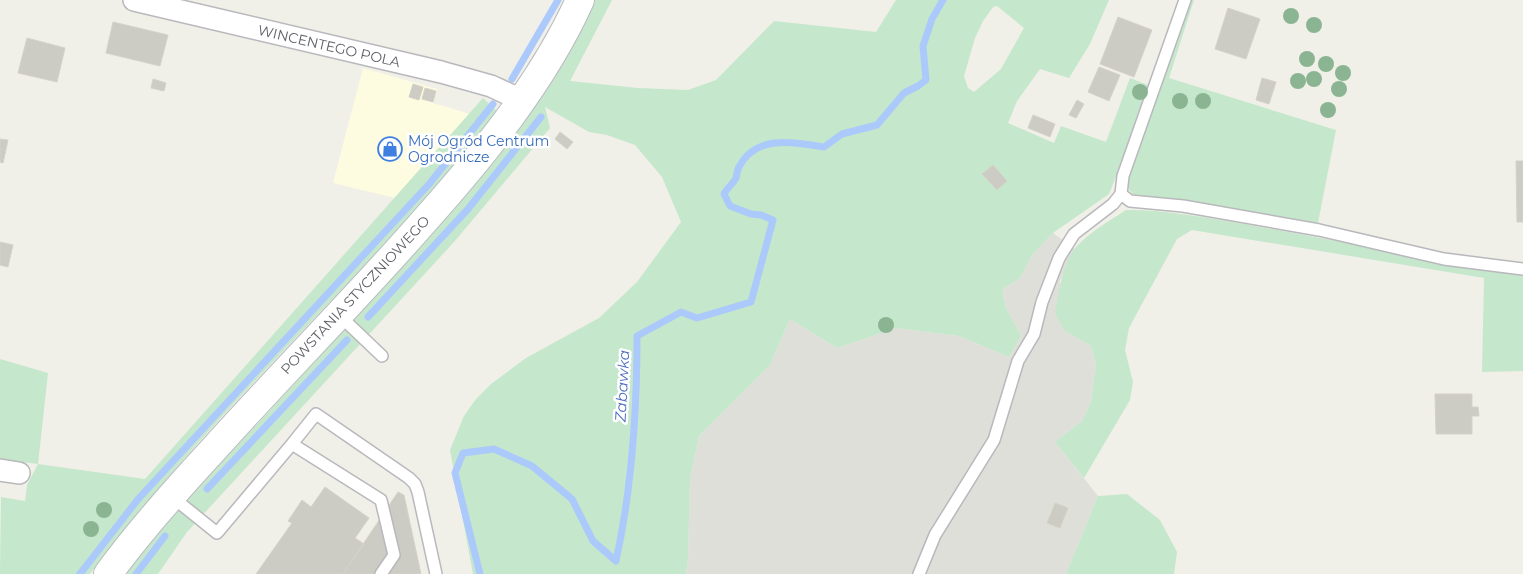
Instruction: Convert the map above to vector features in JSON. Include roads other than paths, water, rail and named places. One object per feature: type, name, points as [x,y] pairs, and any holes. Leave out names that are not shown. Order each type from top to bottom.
[{"type":"main road","name":"POWSTANIA STYCZNIOWEGO","points":[[108,574],[132,541],[171,496],[381,270],[477,162],[546,62],[580,0]]},
{"type":"street","name":"WINCENTEGO POLA","points":[[134,0],[441,72],[491,86],[521,100]]},
{"type":"lane","points":[[919,574],[935,535],[994,440],[1018,361],[1034,334],[1042,302],[1059,258],[1074,234],[1113,204],[1121,194],[1123,176],[1185,0]]},
{"type":"lane","points":[[1121,194],[1130,201],[1183,206],[1319,230],[1444,258],[1523,269]]},
{"type":"lane","points":[[339,315],[382,356]]},
{"type":"lane","points":[[171,496],[217,533],[316,414],[415,484],[436,574]]},
{"type":"lane","points":[[292,444],[381,500],[394,555],[381,574]]},
{"type":"waterway","points":[[512,79],[558,0]]},
{"type":"waterway","name":"Zabawka","points":[[480,574],[455,473],[463,453],[494,449],[532,466],[572,499],[593,541],[616,561],[626,506],[633,449],[637,336],[681,312],[697,318],[751,302],[773,220],[730,206],[724,194],[736,178],[739,167],[746,156],[755,149],[765,145],[788,142],[824,147],[842,134],[877,125],[904,93],[926,80],[923,46],[932,19],[943,0]]},
{"type":"waterway","points":[[80,574],[139,498],[430,183],[493,104]]},
{"type":"waterway","points":[[368,317],[468,209],[541,117]]},
{"type":"waterway","points":[[207,489],[347,340]]},
{"type":"waterway","points":[[136,574],[165,536]]},
{"type":"place","name":"Mój Ogród Centrum Ogrodnicze","points":[[390,149]]}]
